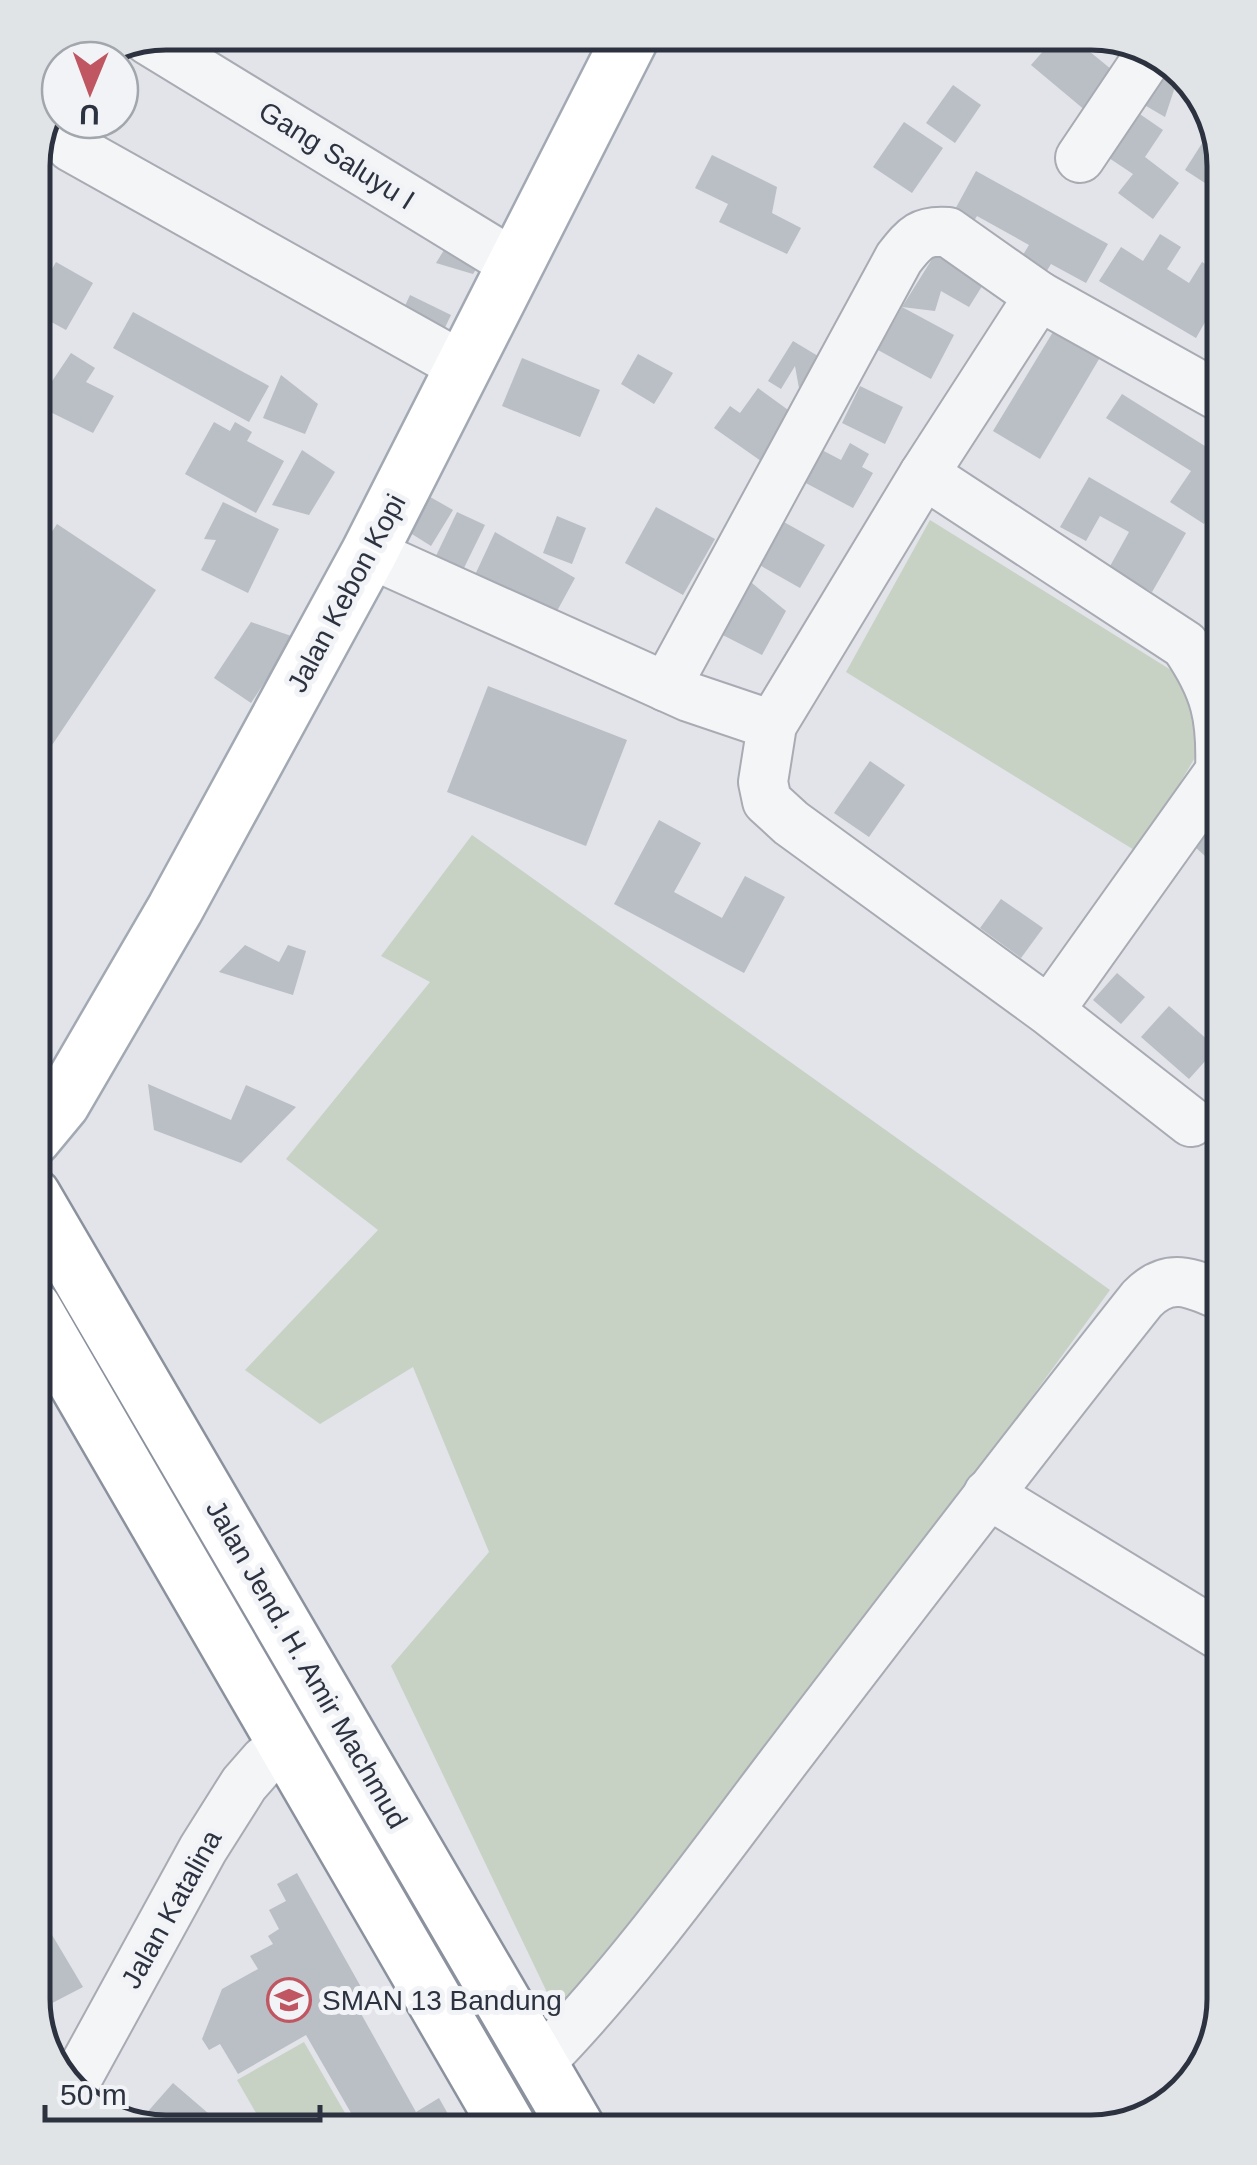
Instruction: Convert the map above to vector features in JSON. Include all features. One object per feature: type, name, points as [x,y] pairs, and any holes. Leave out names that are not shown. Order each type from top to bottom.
[{"type":"main road","name":"Jalan Kebon Kopi","points":[[50,1117],[62,1103],[176,909],[369,553],[625,50]]},
{"type":"main road","name":"Jalan Jend. H. Amir Machmud","points":[[50,1227],[569,2115]]},
{"type":"main road","name":"Jalan Jend. H. Amir Machmud","points":[[50,1339],[502,2115]]},
{"type":"street","name":"Gang Saluyu I","points":[[142,53],[516,265]]},
{"type":"street","points":[[1080,158],[1144,63]]},
{"type":"street","points":[[63,140],[462,366]]},
{"type":"street","points":[[666,687],[899,258],[915,239],[930,231],[948,232],[1039,296],[1207,390]]},
{"type":"street","points":[[1039,296],[924,474],[772,725],[763,782],[767,801],[791,822],[1049,1011],[1191,1122]]},
{"type":"street","points":[[924,474],[1185,645],[1207,684]]},
{"type":"street","points":[[369,553],[666,687],[772,725]]},
{"type":"street","points":[[1049,1011],[1207,793]]},
{"type":"street","points":[[540,2064],[579,2024],[678,1900],[988,1494],[1154,1286],[1187,1282],[1207,1290]]},
{"type":"street","points":[[988,1494],[1207,1628]]},
{"type":"street","name":"Jalan Katalina","points":[[79,2076],[203,1848],[244,1784],[265,1760],[289,1747]]},
{"type":"green space","points":[[930,520],[1207,692],[1207,737],[1139,853],[846,672]]},
{"type":"green space","points":[[472,835],[1110,1290],[608,1978],[555,2009],[391,1666],[489,1552],[413,1367],[320,1424],[245,1370],[378,1230],[286,1159],[430,982],[381,956]]},
{"type":"green space","points":[[304,2042],[346,2115],[257,2115],[237,2080]]},
{"type":"building","points":[[1044,50],[1088,50],[1117,74],[1086,111],[1031,65]]},
{"type":"building","points":[[1158,71],[1175,86],[1165,117],[1141,103]]},
{"type":"building","points":[[953,85],[981,105],[955,143],[926,123]]},
{"type":"building","points":[[1131,108],[1163,130],[1145,157],[1179,183],[1153,219],[1118,193],[1133,174],[1100,152]]},
{"type":"building","points":[[904,122],[943,148],[912,193],[873,167]]},
{"type":"building","points":[[1204,140],[1207,184],[1185,170]]},
{"type":"building","points":[[712,155],[777,187],[772,213],[801,228],[787,254],[719,222],[728,204],[695,188]]},
{"type":"building","points":[[976,171],[1108,244],[1086,283],[1051,264],[1043,277],[1018,263],[1029,245],[977,216],[966,234],[947,224]]},
{"type":"building","points":[[454,234],[486,253],[473,274],[436,263]]},
{"type":"building","points":[[1160,234],[1181,247],[1167,269],[1189,283],[1202,262],[1207,265],[1207,319],[1196,338],[1099,281],[1121,247],[1143,261]]},
{"type":"building","points":[[934,256],[989,275],[969,307],[941,291],[935,311],[902,307]]},
{"type":"building","points":[[56,262],[93,283],[66,330],[50,321],[50,273]]},
{"type":"building","points":[[410,295],[451,315],[438,342],[397,323]]},
{"type":"building","points":[[902,307],[954,335],[931,379],[878,350]]},
{"type":"building","points":[[133,312],[269,386],[249,422],[113,348]]},
{"type":"building","points":[[1056,327],[1102,354],[1040,459],[993,431]]},
{"type":"building","points":[[793,341],[818,356],[799,388],[795,366],[781,389],[768,381]]},
{"type":"building","points":[[71,353],[95,368],[86,382],[114,396],[93,433],[50,412],[50,384]]},
{"type":"building","points":[[638,354],[673,373],[654,404],[621,384]]},
{"type":"building","points":[[522,358],[600,390],[580,437],[502,406]]},
{"type":"building","points":[[281,375],[318,404],[305,434],[263,418]]},
{"type":"building","points":[[860,386],[903,407],[885,444],[842,423]]},
{"type":"building","points":[[758,388],[795,415],[761,461],[714,428],[730,406],[740,413]]},
{"type":"building","points":[[1122,394],[1207,447],[1204,524],[1170,502],[1191,471],[1106,418]]},
{"type":"building","points":[[214,422],[230,431],[235,422],[252,432],[247,441],[284,461],[256,513],[185,474]]},
{"type":"building","points":[[850,443],[869,454],[862,467],[873,473],[853,508],[802,481],[820,449],[841,460]]},
{"type":"building","points":[[302,450],[335,472],[309,515],[272,505]]},
{"type":"building","points":[[1089,477],[1186,533],[1152,592],[1109,568],[1129,532],[1100,516],[1086,541],[1060,527]]},
{"type":"building","points":[[425,494],[453,510],[431,546],[404,529]]},
{"type":"building","points":[[223,502],[279,529],[248,593],[201,570],[216,540],[204,539]]},
{"type":"building","points":[[656,507],[715,539],[683,595],[625,563]]},
{"type":"building","points":[[457,512],[485,525],[461,574],[434,560]]},
{"type":"building","points":[[766,512],[825,545],[800,588],[742,555]]},
{"type":"building","points":[[557,516],[586,528],[572,564],[543,553]]},
{"type":"building","points":[[57,524],[156,590],[50,748],[50,534]]},
{"type":"building","points":[[495,532],[575,578],[551,622],[474,577]]},
{"type":"building","points":[[735,569],[786,611],[762,655],[701,624]]},
{"type":"building","points":[[251,622],[294,637],[251,703],[214,678]]},
{"type":"building","points":[[488,686],[627,740],[586,846],[447,792]]},
{"type":"building","points":[[870,761],[905,785],[869,837],[834,813]]},
{"type":"building","points":[[659,820],[701,843],[674,892],[722,918],[745,876],[785,897],[744,973],[614,904]]},
{"type":"building","points":[[1207,834],[1207,858],[1195,847]]},
{"type":"building","points":[[1001,899],[1043,928],[1021,958],[980,928]]},
{"type":"building","points":[[245,945],[279,962],[288,945],[306,951],[293,995],[219,972]]},
{"type":"building","points":[[1117,973],[1145,997],[1121,1024],[1093,1000]]},
{"type":"building","points":[[1169,1006],[1207,1039],[1207,1059],[1189,1079],[1141,1037]]},
{"type":"building","points":[[148,1084],[231,1120],[246,1085],[296,1107],[241,1163],[154,1130]]},
{"type":"building","name":"SMAN 13 Bandung","points":[[297,1873],[366,1996],[355,2003],[416,2112],[439,2098],[448,2115],[352,2115],[306,2035],[238,2074],[220,2044],[209,2050],[202,2039],[222,1989],[258,1969],[250,1956],[273,1944],[268,1936],[279,1929],[269,1910],[286,1901],[277,1884]]},
{"type":"building","points":[[50,1932],[83,1987],[50,2004]]},
{"type":"building","points":[[173,2083],[210,2115],[158,2115],[146,2113]]},
{"type":"place","name":"SMAN 13 Bandung","points":[[289,2000]]}]
